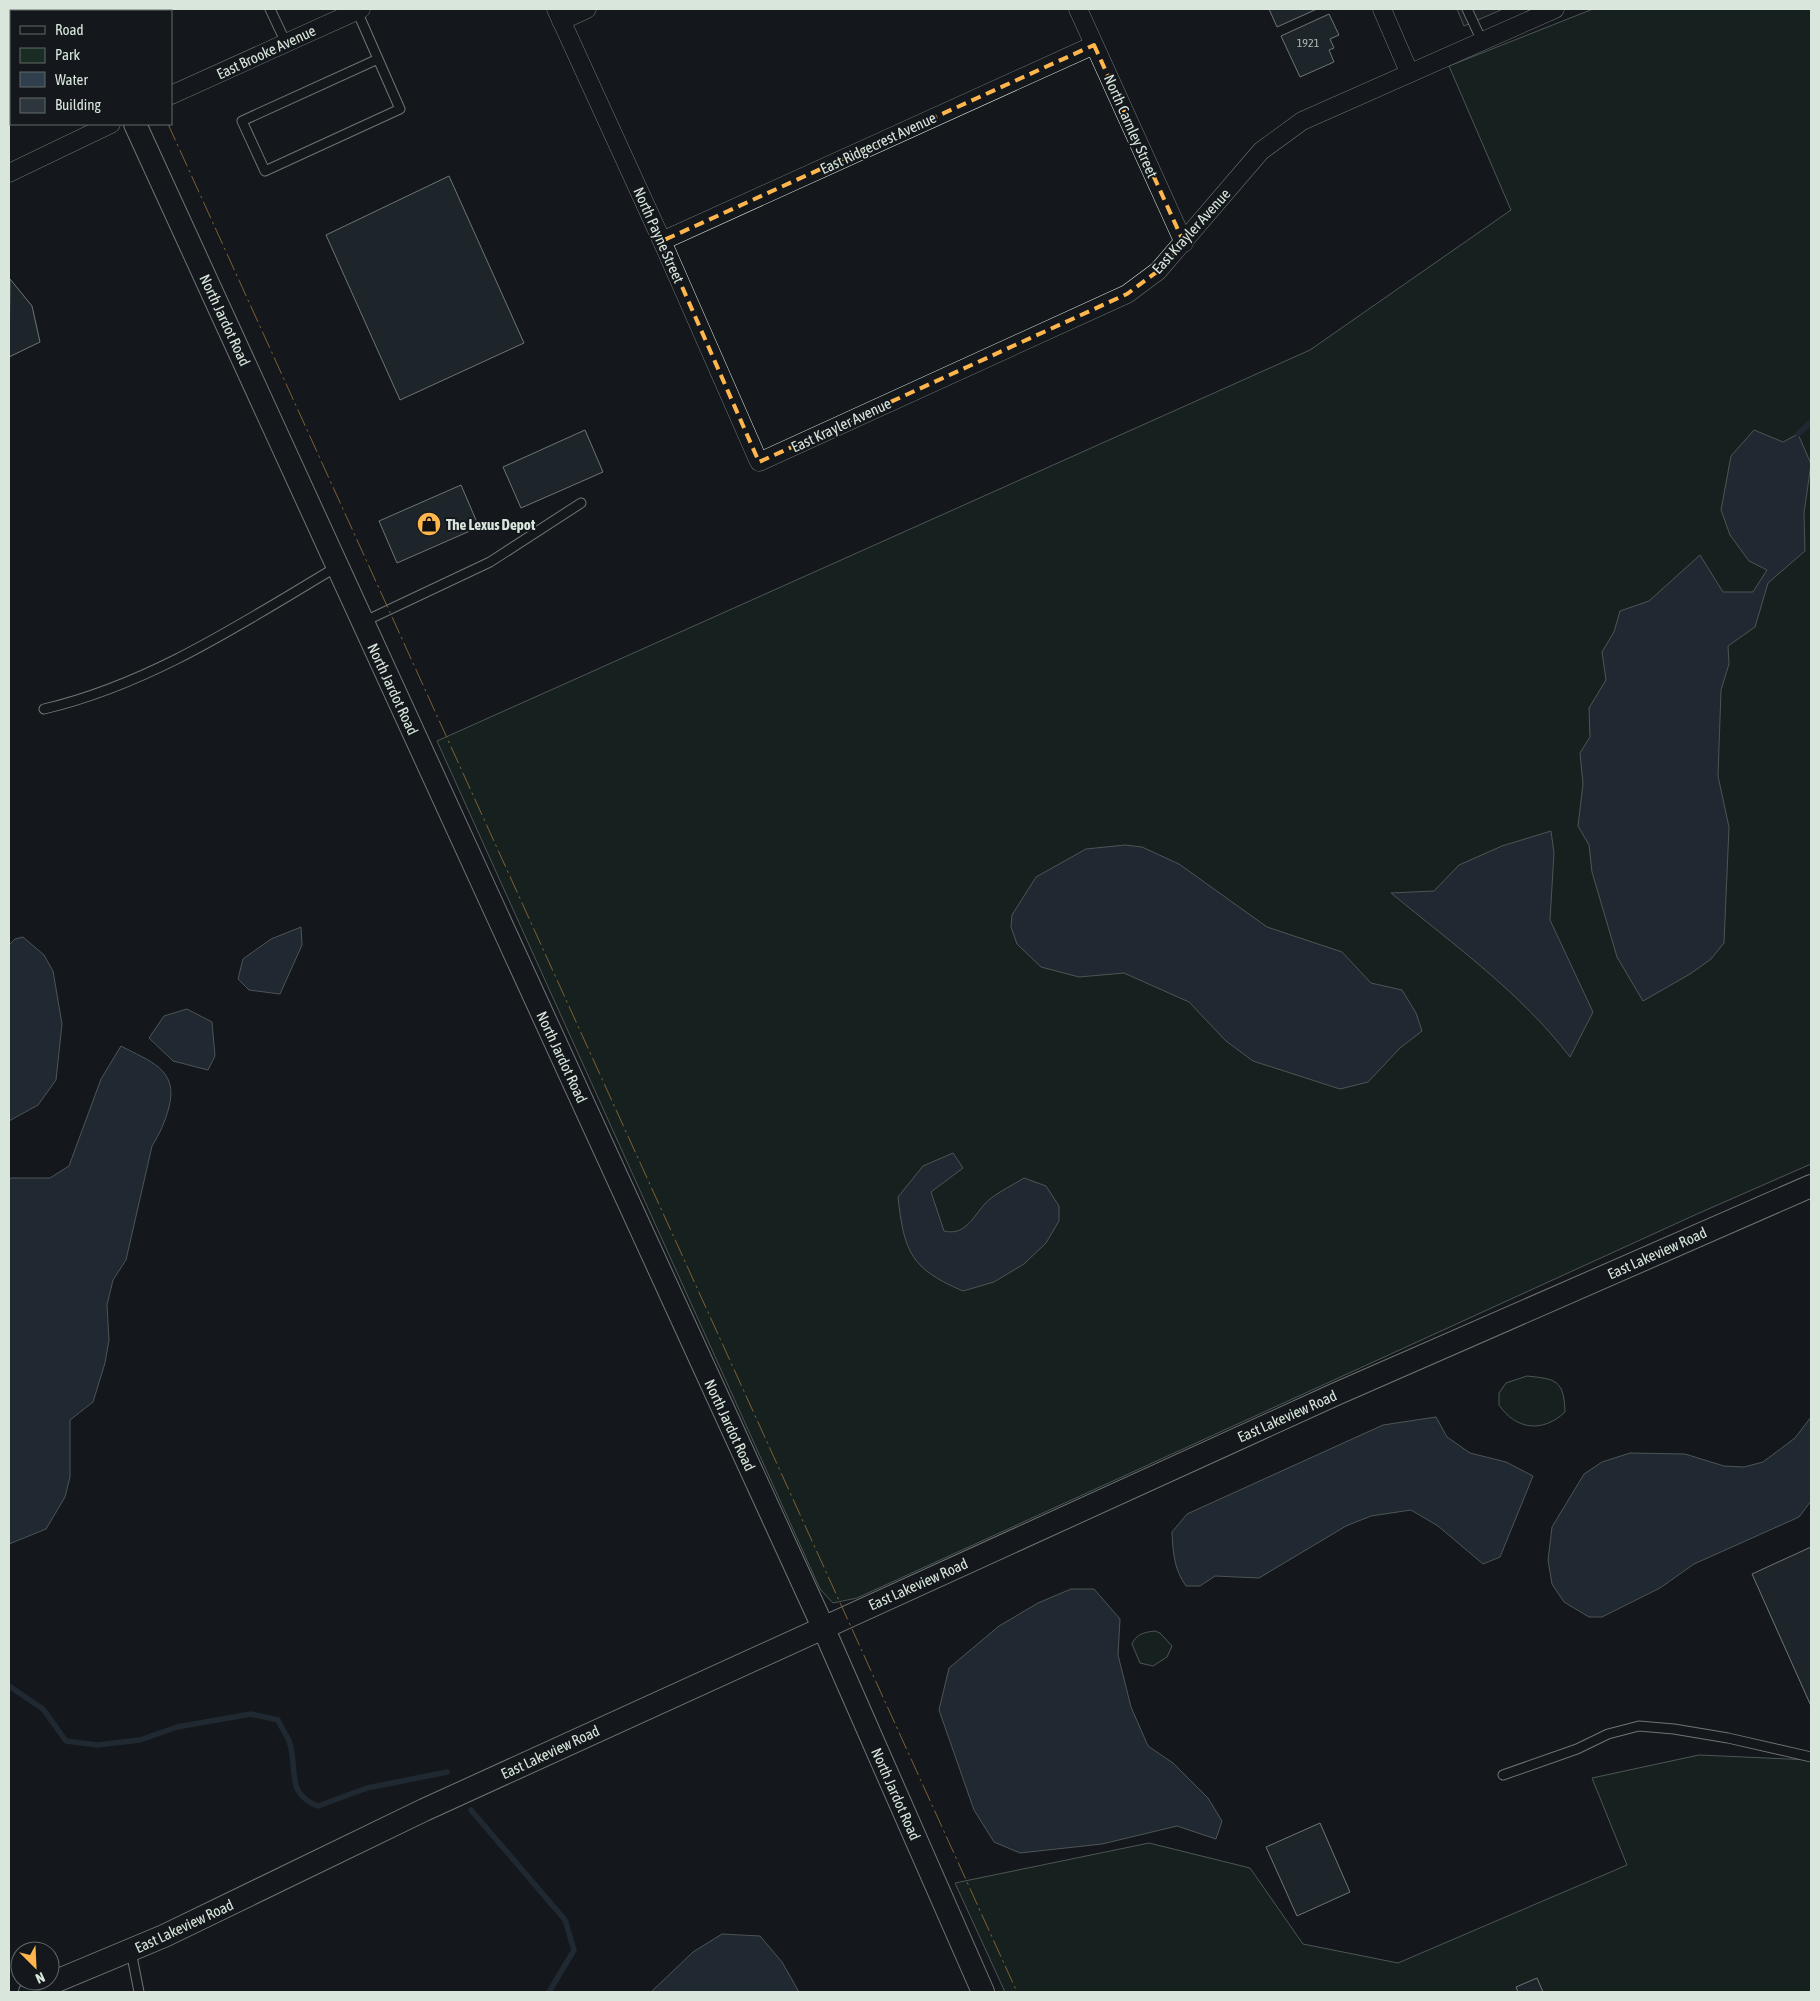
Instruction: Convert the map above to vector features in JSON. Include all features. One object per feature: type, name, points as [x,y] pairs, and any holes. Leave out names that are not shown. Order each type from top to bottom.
[{"type":"street","points":[[558,15],[587,9]]},
{"type":"street","name":"North Carnley Street","points":[[1078,9],[1184,243]]},
{"type":"street","points":[[1382,9],[1409,72]]},
{"type":"street","name":"East Krayler Avenue","points":[[759,462],[1127,294],[1158,271],[1261,151],[1302,121],[1555,9]]},
{"type":"street","name":"East Brooke Avenue","points":[[172,96],[286,43],[349,11]]},
{"type":"street","name":"North Payne Street","points":[[558,15],[662,241],[759,462]]},
{"type":"street","name":"East Ridgecrest Avenue","points":[[662,241],[1094,45]]},
{"type":"street","points":[[9,173],[109,125]]},
{"type":"street","name":"North Jardot Road","points":[[135,125],[823,1627],[983,1992]]},
{"type":"street","name":"East Lakeview Road","points":[[30,1992],[131,1951],[424,1810],[1336,1394],[1811,1186]]},
{"type":"lane","points":[[270,9],[286,43]]},
{"type":"lane","points":[[1467,9],[1482,41]]},
{"type":"lane","points":[[349,11],[378,59],[400,109],[265,171],[242,121],[378,59]]},
{"type":"lane","points":[[363,622],[490,562],[581,503]]},
{"type":"lane","points":[[44,709],[68,704],[146,674],[196,649],[338,566]]},
{"type":"lane","points":[[1503,1775],[1577,1749],[1608,1734],[1638,1726],[1674,1729],[1728,1738],[1811,1757]]},
{"type":"lane","points":[[131,1951],[139,1992]]},
{"type":"highlighted area","points":[[1094,45],[1184,243],[1158,271],[1127,294],[759,462],[662,241]]},
{"type":"green space","points":[[1593,9],[1811,9],[1811,1164],[1697,1214],[857,1598],[833,1603],[820,1589],[437,741],[1310,350],[1511,210],[1449,66]]},
{"type":"green space","points":[[1527,1376],[1552,1380],[1560,1387],[1563,1393],[1565,1412],[1557,1419],[1539,1426],[1530,1426],[1513,1420],[1499,1405],[1499,1393],[1506,1383]]},
{"type":"green space","points":[[1155,1631],[1160,1633],[1172,1646],[1167,1657],[1153,1666],[1140,1663],[1132,1644],[1141,1634]]},
{"type":"green space","points":[[1699,1755],[1811,1760],[1811,1992],[1005,1992],[955,1883],[1149,1843],[1250,1868],[1303,1944],[1398,1963],[1627,1865],[1592,1778]]},
{"type":"shaded area","points":[[1457,9],[1503,9],[1464,26]]},
{"type":"water","points":[[1754,430],[1783,442],[1798,434],[1811,464],[1804,513],[1805,551],[1768,583],[1755,627],[1728,646],[1729,664],[1721,690],[1718,776],[1729,827],[1724,943],[1711,959],[1690,974],[1643,1001],[1617,957],[1592,872],[1589,845],[1578,826],[1583,784],[1580,753],[1590,737],[1589,708],[1606,680],[1602,652],[1614,632],[1620,611],[1649,601],[1700,555],[1723,592],[1753,592],[1767,570],[1749,561],[1730,535],[1721,510],[1731,456]]},
{"type":"water","points":[[1551,831],[1554,853],[1550,920],[1593,1012],[1570,1057],[1551,1034],[1508,990],[1391,893],[1434,891],[1459,865],[1502,846]]},
{"type":"water","points":[[1125,845],[1142,847],[1179,864],[1267,927],[1342,952],[1371,983],[1402,990],[1416,1013],[1422,1031],[1400,1048],[1368,1082],[1340,1089],[1253,1061],[1226,1041],[1189,1002],[1124,973],[1079,977],[1041,967],[1017,944],[1011,927],[1012,915],[1036,877],[1086,849]]},
{"type":"water","points":[[301,927],[302,945],[280,994],[249,990],[238,979],[243,959],[271,939]]},
{"type":"water","points":[[23,937],[44,955],[53,971],[62,1024],[56,1080],[38,1105],[9,1121],[9,945],[15,939]]},
{"type":"water","points":[[187,1009],[212,1022],[215,1056],[208,1070],[173,1061],[149,1038],[164,1016]]},
{"type":"water","points":[[121,1046],[151,1062],[166,1075],[170,1084],[171,1094],[169,1107],[166,1118],[152,1146],[126,1260],[113,1280],[107,1305],[109,1340],[105,1363],[93,1402],[70,1420],[70,1477],[65,1497],[46,1529],[9,1544],[9,1180],[11,1178],[50,1178],[69,1166],[101,1079]]},
{"type":"water","points":[[953,1153],[963,1168],[931,1192],[944,1231],[952,1232],[965,1227],[990,1199],[1024,1178],[1046,1186],[1059,1206],[1059,1221],[1046,1243],[1024,1264],[994,1282],[963,1291],[932,1275],[913,1256],[903,1232],[898,1197],[923,1166]]},
{"type":"water","points":[[1436,1417],[1447,1437],[1470,1453],[1506,1462],[1533,1476],[1500,1557],[1483,1564],[1438,1526],[1411,1510],[1371,1516],[1346,1526],[1259,1578],[1215,1576],[1200,1586],[1186,1586],[1182,1580],[1175,1560],[1172,1532],[1187,1514],[1383,1425]]},
{"type":"water","points":[[1811,1417],[1811,1501],[1799,1517],[1694,1564],[1660,1588],[1602,1617],[1589,1617],[1564,1602],[1552,1584],[1548,1560],[1552,1527],[1584,1474],[1602,1462],[1630,1453],[1685,1454],[1724,1466],[1744,1467],[1763,1462],[1795,1438]]},
{"type":"water","points":[[1071,1589],[1094,1589],[1120,1619],[1118,1655],[1131,1707],[1148,1746],[1173,1763],[1208,1798],[1222,1821],[1216,1839],[1177,1826],[1102,1844],[1020,1853],[994,1842],[974,1810],[939,1710],[949,1668],[999,1626],[1038,1603]]},
{"type":"water","points":[[722,1934],[760,1936],[782,1962],[799,1992],[651,1992],[693,1952]]},
{"type":"building","points":[[1269,9],[1317,9],[1277,27]]},
{"type":"building","points":[[1329,14],[1339,35],[1330,39],[1334,48],[1329,50],[1334,62],[1300,77],[1281,36]]},
{"type":"building","points":[[449,176],[524,343],[400,400],[326,235]]},
{"type":"building","points":[[10,279],[32,306],[40,342],[9,357]]},
{"type":"building","points":[[585,430],[603,472],[521,508],[503,467]]},
{"type":"building","points":[[461,485],[479,527],[397,563],[379,521]]},
{"type":"building","points":[[1811,1547],[1811,1706],[1752,1574]]},
{"type":"building","points":[[1320,1823],[1350,1892],[1297,1916],[1266,1847]]},
{"type":"building","points":[[1537,1978],[1543,1992],[1518,1992],[1516,1987]]},
{"type":"waterway","points":[[1798,434],[1811,422]]},
{"type":"waterway","points":[[9,1686],[43,1709],[66,1741],[97,1745],[140,1740],[177,1727],[251,1714],[278,1720],[292,1751],[294,1779],[297,1787],[307,1801],[318,1806],[367,1788],[447,1772]]},
{"type":"waterway","points":[[471,1810],[565,1920],[574,1950],[549,1992]]},
{"type":"power","points":[[168,125],[1017,1992]]},
{"type":"place","name":"The Lexus Depot","points":[[429,524]]}]
